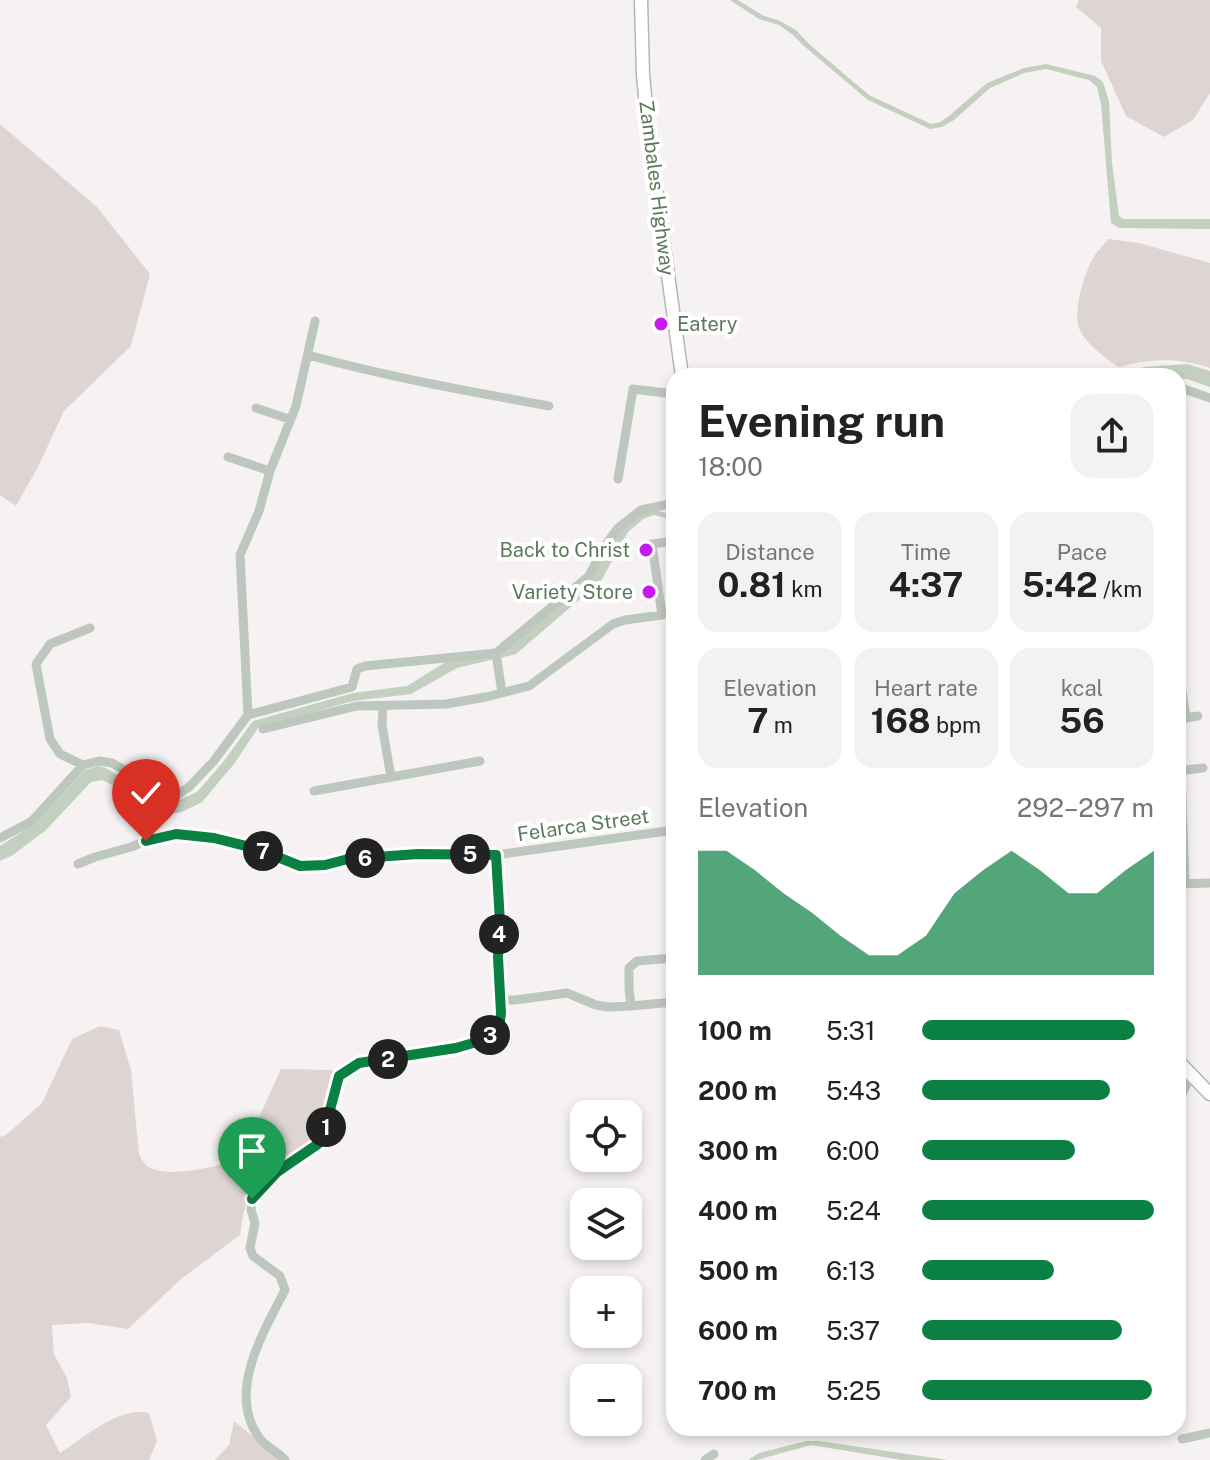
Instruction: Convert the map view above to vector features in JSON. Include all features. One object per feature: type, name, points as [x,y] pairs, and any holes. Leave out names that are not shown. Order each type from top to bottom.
[{"type":"main road","name":"Zambales Highway","points":[[641,0],[649,138],[681,368]]},
{"type":"main road","points":[[1186,1069],[1206,1090]]},
{"type":"street","points":[[248,715],[240,555],[296,406],[315,321]]},
{"type":"street","points":[[308,355],[373,373],[549,406]]},
{"type":"street","points":[[618,479],[633,389],[666,393]]},
{"type":"street","points":[[1186,390],[1210,398]]},
{"type":"street","points":[[256,408],[289,419]]},
{"type":"street","points":[[228,457],[270,471]]},
{"type":"street","points":[[0,838],[32,821],[83,765],[99,761],[112,763],[166,794],[176,796],[213,762],[248,715],[352,687],[357,669],[365,666],[496,653],[589,576],[618,528],[641,510],[666,505]]},
{"type":"street","points":[[263,729],[357,706],[446,704],[529,686],[613,624],[662,615],[652,544],[666,542]]},
{"type":"street","points":[[83,765],[60,754],[50,739],[36,664],[50,644],[90,628]]},
{"type":"street","points":[[496,653],[502,693]]},
{"type":"street","points":[[383,706],[382,725],[391,777]]},
{"type":"street","points":[[1186,718],[1198,716]]},
{"type":"street","points":[[314,791],[480,761]]},
{"type":"street","points":[[1186,770],[1203,768]]},
{"type":"street","name":"Felarca Street","points":[[78,864],[176,834],[229,841],[300,866],[418,854],[496,855],[666,831]]},
{"type":"street","points":[[285,1460],[262,1441],[249,1418],[246,1396],[251,1360],[285,1290],[280,1276],[253,1256],[250,1248],[255,1223],[252,1199],[277,1172],[318,1144],[339,1076],[359,1063],[456,1048],[480,1041],[499,1029],[500,922],[496,855]]},
{"type":"street","points":[[1186,884],[1210,883]]},
{"type":"street","points":[[631,1006],[629,968],[637,961],[666,959]]},
{"type":"street","points":[[614,1007],[629,989]]},
{"type":"street","points":[[501,1000],[567,993],[596,1005],[614,1007],[666,1003]]},
{"type":"street","points":[[1186,1086],[1191,1074]]},
{"type":"street","points":[[1182,1439],[1209,1434]]},
{"type":"shaded area","points":[[730,0],[738,0],[796,30],[869,95],[931,124],[949,116],[987,83],[1024,68],[1046,64],[1095,76],[1103,82],[1109,101],[1119,216],[1123,219],[1210,219],[1210,229],[1119,228],[1111,223],[1101,104],[1097,87],[1089,80],[1046,69],[1024,73],[990,88],[954,120],[930,129],[868,100],[793,35],[779,25],[759,19]]},
{"type":"shaded area","points":[[1079,0],[1210,0],[1210,93],[1193,120],[1164,137],[1126,116],[1101,61],[1101,28],[1076,7]]},
{"type":"shaded area","points":[[0,124],[97,207],[150,274],[131,346],[64,411],[16,506],[0,495]]},
{"type":"shaded area","points":[[1108,239],[1139,243],[1210,263],[1210,368],[1164,360],[1119,367],[1085,339],[1079,328],[1077,312],[1080,293],[1095,254]]},
{"type":"shaded area","points":[[1187,364],[1210,371],[1210,387],[1186,379],[1186,368],[1142,368]]},
{"type":"shaded area","points":[[642,512],[666,513],[666,518],[654,515],[643,519],[628,532],[601,581],[516,654],[457,668],[411,694],[353,701],[258,728],[234,764],[202,802],[182,812],[170,814],[157,810],[102,780],[91,782],[46,830],[0,861],[0,846],[37,822],[85,770],[98,766],[106,768],[150,795],[169,802],[179,800],[197,792],[253,721],[353,693],[407,686],[452,658],[503,648],[592,578],[620,527]]},
{"type":"shaded area","points":[[100,1026],[119,1030],[131,1070],[139,1154],[146,1165],[154,1169],[188,1171],[231,1161],[237,1139],[254,1128],[281,1069],[333,1070],[325,1110],[308,1146],[271,1171],[251,1193],[240,1235],[181,1279],[128,1329],[88,1323],[52,1325],[54,1354],[67,1378],[71,1397],[46,1425],[60,1453],[114,1419],[137,1412],[149,1413],[157,1441],[149,1460],[0,1460],[0,1137],[42,1103],[72,1039]]},
{"type":"shaded area","points":[[234,1421],[282,1460],[215,1460],[229,1445]]},
{"type":"shaded area","points":[[806,1441],[948,1460],[902,1460],[811,1445],[748,1460],[759,1453]]},
{"type":"place","name":"Eatery","points":[[661,324]]},
{"type":"place","name":"Back to Christ","points":[[646,550]]},
{"type":"place","name":"Variety Store","points":[[649,592]]},
{"type":"route","points":[[146,841],[176,834],[214,838],[258,849],[300,866],[418,854],[496,855],[500,922],[499,1029],[480,1041],[456,1048],[359,1063],[339,1076],[318,1144],[277,1172],[252,1199]]}]
